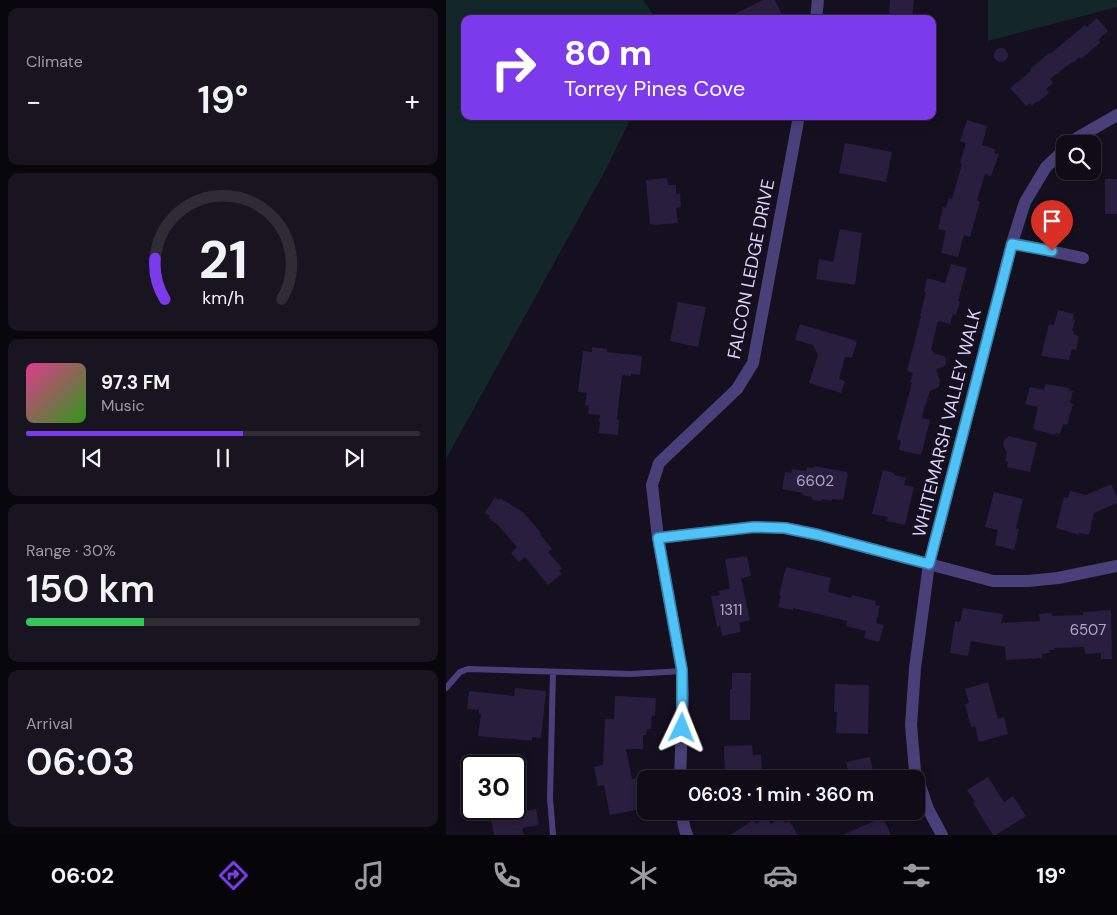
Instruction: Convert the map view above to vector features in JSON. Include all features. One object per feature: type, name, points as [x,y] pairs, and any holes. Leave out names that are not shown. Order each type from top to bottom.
[{"type":"street","points":[[816,15],[818,0]]},
{"type":"street","points":[[1082,135],[1117,115]]},
{"type":"street","name":"FALCON LEDGE DRIVE","points":[[680,770],[682,670],[658,538],[652,485],[659,463],[737,389],[752,363],[798,120]]},
{"type":"street","name":"WHITEMARSH VALLEY WALK","points":[[942,835],[928,809],[915,771],[912,725],[915,668],[929,564],[1012,244],[1025,202],[1046,166],[1056,157]]},
{"type":"street","points":[[1012,244],[1083,258]]},
{"type":"street","points":[[658,538],[754,527],[785,528],[819,535],[992,581],[1028,581],[1058,578],[1117,566]]},
{"type":"street","points":[[682,820],[687,835]]},
{"type":"lane","points":[[446,688],[460,672],[468,669],[631,674],[682,670]]},
{"type":"lane","points":[[553,672],[550,798],[553,835]]},
{"type":"green space","points":[[446,0],[643,0],[653,15],[461,15],[461,120],[630,120],[606,169],[446,459]]},
{"type":"green space","points":[[988,0],[1117,0],[1117,7],[988,41]]},
{"type":"building","points":[[763,0],[775,0],[782,15],[732,15]]},
{"type":"building","points":[[890,0],[914,0],[912,15],[889,15]]},
{"type":"building","points":[[1097,18],[1108,31],[1098,40],[1100,43],[1081,59],[1079,57],[1050,79],[1053,83],[1046,89],[1049,93],[1032,106],[1030,103],[1026,106],[1010,88],[1049,53]]},
{"type":"building","points":[[998,48],[1004,48],[1008,55],[1004,62],[998,62],[994,58],[994,52]]},
{"type":"building","points":[[967,120],[987,126],[982,145],[995,149],[994,153],[999,154],[991,176],[985,174],[977,200],[980,202],[970,237],[964,235],[958,257],[941,253],[946,231],[938,229],[943,207],[946,208],[949,198],[952,199],[962,164],[960,163],[966,143],[960,141]]},
{"type":"building","points":[[845,143],[892,152],[886,182],[839,173]]},
{"type":"building","points":[[667,178],[668,185],[676,185],[676,194],[680,193],[681,207],[676,208],[678,223],[650,224],[646,180]]},
{"type":"building","points":[[1105,179],[1117,179],[1117,214],[1105,214]]},
{"type":"building","points":[[840,229],[862,233],[855,285],[816,279],[819,259],[833,262]]},
{"type":"building","points":[[951,264],[967,268],[956,315],[953,314],[950,324],[938,321],[931,350],[933,353],[944,356],[946,360],[945,366],[936,369],[940,380],[939,387],[930,391],[925,406],[922,418],[930,420],[921,455],[899,450],[901,441],[897,439],[912,383],[910,382],[913,373],[907,371],[921,316],[927,278],[945,283]]},
{"type":"building","points":[[678,302],[706,307],[698,347],[670,341]]},
{"type":"building","points":[[1058,310],[1074,314],[1073,319],[1075,320],[1072,330],[1074,331],[1073,334],[1079,336],[1076,350],[1072,349],[1069,360],[1041,356],[1049,324],[1054,325]]},
{"type":"building","points":[[800,324],[857,341],[852,358],[845,357],[839,379],[845,381],[841,393],[809,383],[818,355],[813,345],[795,340]]},
{"type":"building","points":[[592,347],[607,349],[607,352],[642,356],[640,375],[622,375],[617,419],[619,420],[618,435],[599,433],[600,415],[588,414],[589,406],[585,405],[587,393],[578,392],[583,351],[592,352]]},
{"type":"building","points":[[1045,384],[1069,388],[1069,390],[1073,391],[1070,403],[1073,404],[1067,425],[1063,424],[1060,434],[1056,433],[1055,435],[1033,429],[1038,407],[1025,404],[1030,387],[1044,390]]},
{"type":"building","points":[[1009,436],[1037,443],[1030,472],[1007,467],[1008,462],[1005,461],[1007,453],[1003,445],[1004,440]]},
{"type":"building","points":[[814,466],[847,472],[843,500],[813,500],[811,497],[802,495],[803,493],[782,489],[785,472],[791,473],[792,469],[806,471],[807,467],[813,468]]},
{"type":"building","points":[[883,470],[906,478],[904,485],[914,487],[905,525],[887,521],[888,517],[872,514]]},
{"type":"building","points":[[1111,484],[1117,497],[1117,503],[1094,513],[1089,535],[1079,533],[1079,535],[1056,528],[1064,497],[1068,498],[1070,491],[1086,495]]},
{"type":"building","points":[[994,492],[1023,499],[1016,528],[1019,529],[1014,550],[995,545],[998,530],[985,527]]},
{"type":"building","points":[[495,497],[499,500],[500,498],[524,513],[552,549],[548,552],[562,568],[559,571],[562,574],[548,585],[525,557],[519,562],[511,553],[517,547],[497,524],[488,518],[490,516],[485,513]]},
{"type":"building","points":[[747,556],[751,576],[741,578],[750,620],[739,623],[741,632],[722,636],[720,626],[717,627],[711,596],[720,595],[719,591],[730,589],[725,559]]},
{"type":"building","points":[[786,567],[831,578],[828,592],[851,598],[852,595],[876,601],[875,605],[880,606],[876,623],[884,625],[879,642],[864,638],[866,631],[846,626],[847,621],[793,608],[793,610],[778,607]]},
{"type":"building","points":[[963,608],[1003,614],[1001,623],[1040,621],[1039,614],[1052,613],[1052,616],[1083,615],[1083,612],[1111,610],[1112,659],[1101,659],[1101,653],[1085,654],[1084,647],[1054,648],[1054,650],[1049,650],[1050,653],[1042,654],[1042,658],[1006,660],[1005,647],[971,641],[968,656],[950,653],[955,621],[960,622]]},
{"type":"building","points":[[732,673],[751,673],[750,720],[730,720]]},
{"type":"building","points":[[988,682],[998,719],[1004,717],[1008,734],[979,742],[975,726],[971,727],[965,704],[969,703],[965,689]]},
{"type":"building","points":[[835,684],[869,685],[868,734],[836,733],[837,712],[834,712]]},
{"type":"building","points":[[515,688],[546,691],[541,738],[532,737],[532,741],[478,736],[481,714],[479,714],[479,710],[467,709],[469,691],[514,696]]},
{"type":"building","points":[[615,696],[656,698],[655,716],[652,715],[651,729],[647,729],[646,735],[643,735],[643,749],[626,749],[632,779],[636,778],[637,810],[610,815],[604,785],[598,786],[594,767],[603,765],[605,719],[614,719]]},
{"type":"building","points":[[752,745],[753,755],[761,755],[762,770],[725,770],[724,746]]},
{"type":"building","points":[[870,757],[873,770],[848,770],[846,762]]},
{"type":"building","points":[[988,777],[1004,802],[1013,796],[1026,816],[996,835],[993,835],[967,790]]},
{"type":"building","points":[[536,809],[539,825],[522,828],[524,835],[494,835],[491,820],[526,820],[526,811]]},
{"type":"building","points":[[753,820],[756,824],[762,820],[768,820],[771,824],[777,820],[784,820],[785,823],[789,821],[798,835],[730,835]]},
{"type":"building","points":[[876,820],[884,820],[891,835],[843,835]]},
{"type":"route","points":[[682,728],[682,670],[658,538],[754,527],[785,528],[929,564],[1012,244],[1052,251]]}]
